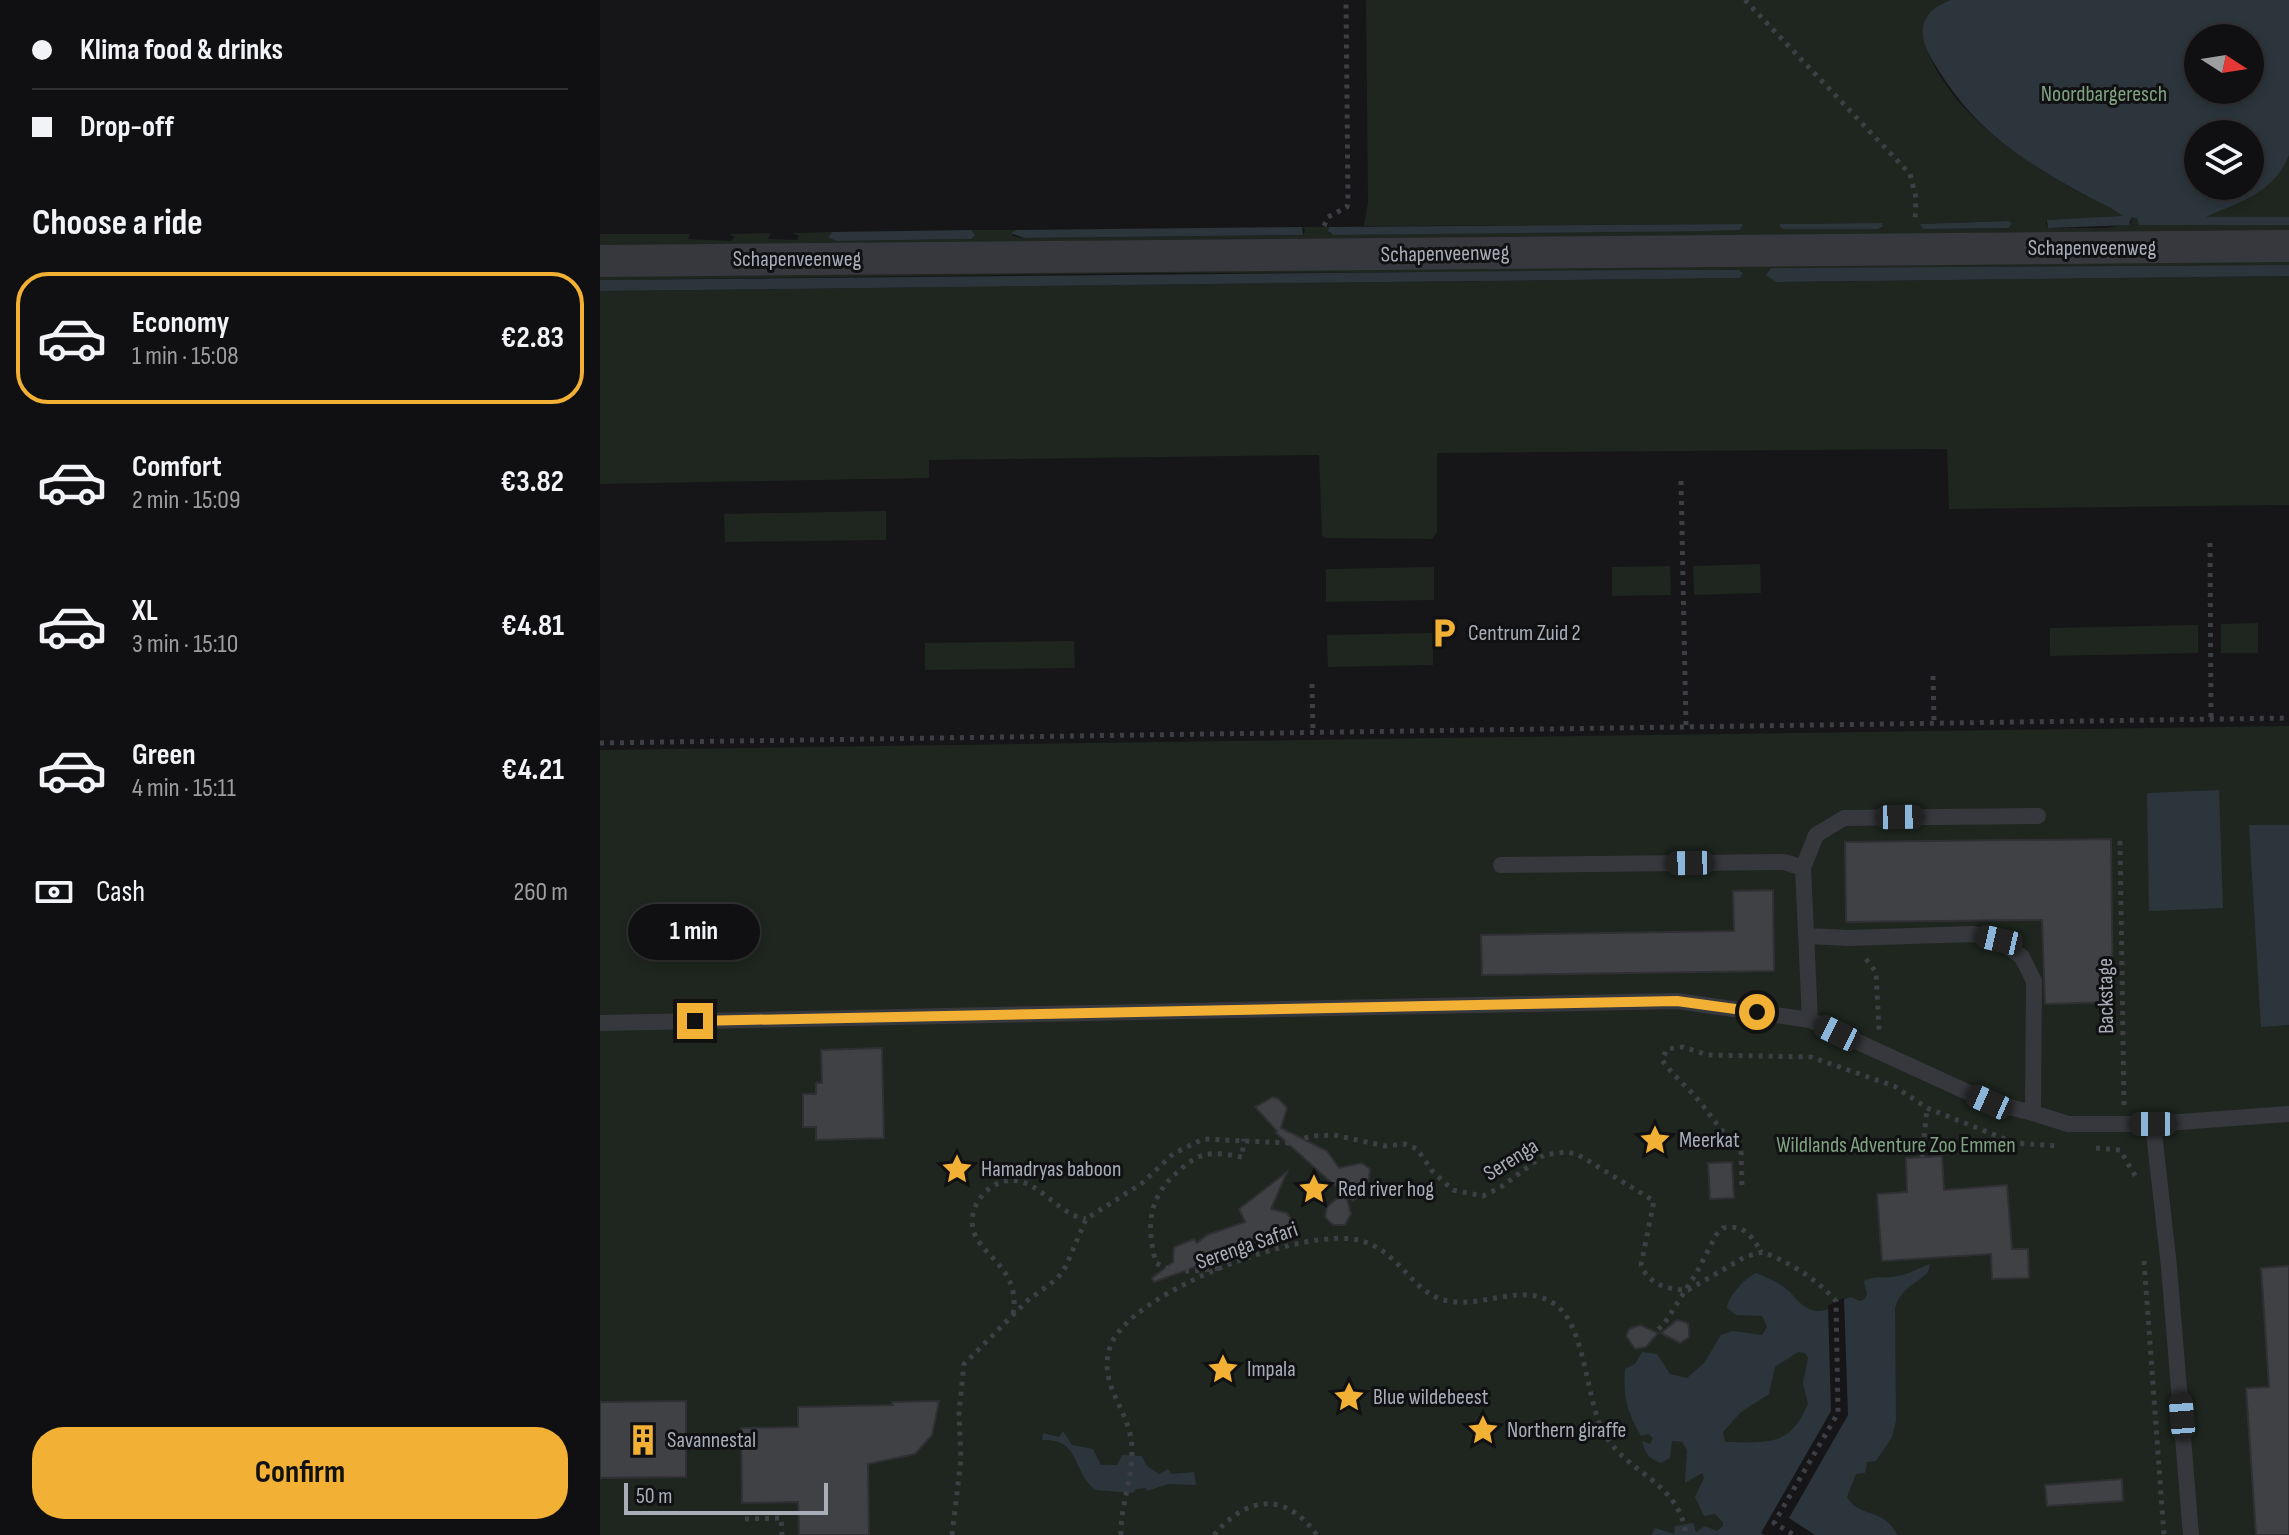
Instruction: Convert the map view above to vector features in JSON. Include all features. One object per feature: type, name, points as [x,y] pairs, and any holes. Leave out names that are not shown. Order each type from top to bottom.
[{"type":"street","name":"Schapenveenweg","points":[[600,261],[2289,246]]},
{"type":"lane","points":[[1810,1020],[1803,868],[1816,835],[1844,818],[2038,816]]},
{"type":"lane","points":[[1501,865],[1784,862],[1803,868]]},
{"type":"lane","points":[[1808,936],[1849,938],[1973,934],[1999,940],[2022,957],[2034,981],[2033,1113]]},
{"type":"lane","points":[[600,1023],[1677,1001],[1810,1020],[1989,1102],[2068,1124],[2153,1124],[2289,1114]]},
{"type":"lane","points":[[2153,1124],[2169,1267],[2191,1535]]},
{"type":"path","points":[[1319,255],[1324,221],[1347,207],[1348,203],[1346,0]]},
{"type":"path","points":[[1745,0],[1910,174],[1916,198],[1913,249]]},
{"type":"path","points":[[1681,481],[1686,727]]},
{"type":"path","points":[[2210,543],[2211,719]]},
{"type":"path","points":[[1933,676],[1934,723]]},
{"type":"path","points":[[1312,684],[1313,732]]},
{"type":"path","points":[[600,743],[2289,718]]},
{"type":"path","name":"Backstage","points":[[2120,841],[2124,1124],[2124,1142],[2120,1150]]},
{"type":"path","points":[[1849,938],[1876,972],[1879,1030],[1912,1045],[1894,1086]]},
{"type":"path","points":[[1742,1185],[1741,1150],[1719,1131],[1698,1101],[1673,1077],[1662,1060],[1667,1049],[1683,1047],[1708,1055],[1811,1057],[1894,1086],[1927,1108],[2015,1143],[2067,1146]]},
{"type":"path","points":[[1922,1157],[1927,1108]]},
{"type":"path","name":"Serenga","points":[[1086,1219],[1141,1184],[1173,1154],[1203,1139],[1289,1143],[1311,1136],[1334,1135],[1385,1146],[1405,1144],[1417,1149],[1445,1184],[1472,1196],[1483,1196],[1501,1187],[1544,1155],[1566,1152],[1589,1160],[1654,1201],[1641,1259],[1643,1272],[1659,1285],[1684,1290]]},
{"type":"path","points":[[1228,1267],[1186,1273],[1170,1271],[1156,1263],[1150,1239],[1151,1210],[1162,1187],[1185,1165],[1204,1155],[1242,1157],[1245,1139]]},
{"type":"path","points":[[2093,1148],[2120,1150],[2138,1180]]},
{"type":"path","points":[[952,1535],[961,1459],[961,1375],[964,1364],[1012,1316],[1062,1273],[1086,1219],[1068,1214],[1033,1185],[1018,1180],[996,1185],[984,1193],[973,1214],[974,1231],[981,1246],[1010,1278],[1014,1294],[1012,1316]]},
{"type":"path","points":[[1651,1336],[1664,1324],[1723,1228],[1740,1227],[1747,1231],[1762,1252],[1795,1269],[1836,1301],[1838,1413],[1774,1523],[1794,1535]]},
{"type":"path","name":"Serenga Safari","points":[[1121,1535],[1132,1450],[1131,1435],[1106,1373],[1110,1347],[1120,1328],[1141,1309],[1167,1293],[1266,1251],[1305,1241],[1357,1239],[1385,1250],[1422,1289],[1436,1298],[1465,1303],[1520,1295],[1540,1298],[1556,1305],[1576,1337],[1589,1395],[1603,1432],[1673,1500],[1683,1516],[1686,1535]]},
{"type":"path","points":[[1266,1251],[1270,1240]]},
{"type":"path","points":[[1684,1290],[1706,1281],[1745,1257],[1762,1252]]},
{"type":"path","points":[[2144,1258],[2164,1535]]},
{"type":"path","points":[[1214,1535],[1239,1509],[1259,1504],[1294,1512],[1317,1535]]},
{"type":"path","points":[[745,1519],[781,1518],[782,1535]]},
{"type":"green space","points":[[1366,0],[2289,0],[2289,217],[2202,217],[2139,225],[2289,225],[2289,238],[600,255],[600,234],[690,234],[688,239],[731,241],[735,237],[729,234],[771,233],[768,239],[797,240],[799,236],[792,233],[832,232],[829,235],[836,241],[973,239],[972,230],[1017,230],[1012,236],[1024,238],[1303,235],[1305,230],[1302,227],[1329,227],[1329,233],[1333,235],[1739,230],[1742,224],[1364,226],[1368,202]],"holes":[[[1925,46],[2088,197],[2039,168],[1993,135],[1972,116],[1938,72]],[[2124,217],[2132,223],[2107,228],[2048,228],[2046,223],[2047,220]],[[2009,221],[2012,223],[2009,228],[1924,229],[1920,224]],[[1882,223],[1883,228],[1783,229],[1779,226]]]},
{"type":"green space","points":[[2289,252],[2289,265],[1771,268],[1777,282],[2289,276],[2289,505],[1949,509],[1947,449],[1437,453],[1437,532],[1432,539],[1325,538],[1322,535],[1319,455],[929,460],[929,478],[600,484],[600,291],[1740,278],[1742,271],[1168,273],[600,280],[600,268]]},
{"type":"green space","points":[[886,511],[886,540],[725,542],[724,514]]},
{"type":"green space","points":[[1760,564],[1761,593],[1694,595],[1693,566]]},
{"type":"green space","points":[[1670,566],[1671,595],[1612,596],[1612,567]]},
{"type":"green space","points":[[1434,567],[1434,600],[1326,602],[1326,569]]},
{"type":"green space","points":[[2258,623],[2258,653],[2221,653],[2221,624]]},
{"type":"green space","points":[[2198,625],[2198,653],[2050,656],[2050,628]]},
{"type":"green space","points":[[1433,633],[1433,665],[1328,667],[1327,635]]},
{"type":"green space","points":[[1074,641],[1075,668],[925,670],[925,643]]},
{"type":"green space","name":"Wildlands Adventure Zoo Emmen","points":[[2289,726],[2289,1535],[600,1535],[600,750]]},
{"type":"shaded area","name":"Noordbargeresch","points":[[1951,0],[2289,0],[2289,155],[2264,189],[2264,120],[2184,120],[2184,200],[2245,200],[2206,217],[2289,217],[2289,225],[2139,225],[2137,218],[2131,217],[2129,225],[2048,228],[2047,220],[2123,216],[2027,161],[1992,134],[1962,103],[1924,43],[1923,26],[1932,11]]},
{"type":"shaded area","points":[[1882,223],[1883,227],[1878,229],[1783,229],[1779,226],[1780,224]]},
{"type":"shaded area","points":[[2012,223],[2009,228],[1923,229],[1920,224]]},
{"type":"shaded area","points":[[1743,224],[1740,230],[1704,231],[1333,235],[1328,231],[1329,227]]},
{"type":"shaded area","points":[[1302,227],[1303,235],[1024,238],[1011,233],[1017,230]]},
{"type":"shaded area","points":[[972,230],[975,235],[972,239],[836,241],[828,237],[832,232]]},
{"type":"shaded area","points":[[2289,265],[2289,276],[1776,282],[1766,275],[1771,268]]},
{"type":"shaded area","points":[[1739,270],[1743,273],[1740,278],[600,291],[600,280]]},
{"type":"shaded area","points":[[2219,790],[2223,908],[2149,911],[2147,793]]},
{"type":"shaded area","points":[[2249,825],[2289,825],[2289,1025],[2261,1027]]},
{"type":"shaded area","points":[[1930,1264],[1928,1272],[1904,1292],[1895,1308],[1896,1421],[1892,1437],[1876,1461],[1867,1462],[1865,1473],[1856,1474],[1847,1497],[1858,1508],[1886,1520],[1897,1535],[1651,1535],[1655,1528],[1674,1534],[1675,1526],[1693,1523],[1696,1532],[1705,1526],[1717,1531],[1723,1522],[1715,1514],[1704,1516],[1695,1497],[1704,1478],[1702,1473],[1685,1483],[1687,1450],[1682,1442],[1672,1441],[1670,1458],[1661,1463],[1645,1449],[1642,1441],[1650,1444],[1653,1438],[1648,1434],[1641,1436],[1625,1396],[1625,1369],[1635,1364],[1642,1352],[1657,1354],[1670,1374],[1687,1378],[1704,1363],[1721,1335],[1733,1331],[1762,1335],[1767,1327],[1762,1316],[1736,1315],[1727,1308],[1738,1288],[1756,1273],[1783,1286],[1806,1308],[1822,1311],[1828,1309],[1828,1305],[1851,1297],[1860,1301],[1865,1299],[1864,1281],[1902,1275]],"holes":[[[1798,1352],[1805,1353],[1808,1358],[1803,1383],[1808,1404],[1793,1428],[1776,1440],[1725,1442],[1723,1432],[1741,1412],[1769,1394],[1775,1367]]]},
{"type":"shaded area","points":[[1063,1431],[1072,1445],[1093,1449],[1101,1465],[1117,1465],[1122,1455],[1142,1456],[1146,1465],[1159,1474],[1168,1469],[1172,1474],[1194,1472],[1196,1485],[1168,1484],[1147,1491],[1146,1488],[1136,1489],[1133,1493],[1096,1490],[1088,1483],[1070,1450],[1055,1441],[1042,1440],[1043,1433],[1059,1437]]},
{"type":"pier","points":[[1844,1298],[1848,1415],[1789,1518],[1815,1535],[1765,1535],[1761,1533],[1831,1411],[1828,1305]]},
{"type":"building","points":[[2111,839],[2113,1002],[2045,1004],[2042,920],[1846,922],[1845,842]]},
{"type":"building","points":[[1773,890],[1774,971],[1482,975],[1481,935],[1734,931],[1733,891]]},
{"type":"building","points":[[882,1048],[884,1138],[816,1140],[816,1127],[803,1127],[803,1094],[816,1094],[816,1083],[822,1083],[821,1050]]},
{"type":"building","points":[[1273,1097],[1287,1108],[1281,1128],[1327,1151],[1339,1168],[1362,1163],[1370,1169],[1368,1188],[1347,1182],[1357,1198],[1353,1201],[1346,1195],[1351,1214],[1345,1225],[1333,1225],[1325,1217],[1327,1207],[1343,1193],[1276,1133],[1255,1107]]},
{"type":"building","points":[[1942,1156],[1944,1190],[2007,1185],[2012,1249],[2028,1249],[2029,1278],[1992,1279],[1991,1254],[1882,1261],[1877,1194],[1907,1192],[1906,1158]]},
{"type":"building","points":[[1732,1162],[1734,1198],[1710,1199],[1708,1163]]},
{"type":"building","points":[[1287,1172],[1271,1209],[1287,1213],[1293,1222],[1288,1233],[1154,1282],[1152,1278],[1173,1262],[1174,1247],[1194,1239],[1197,1243],[1207,1235],[1245,1222],[1239,1209]]},
{"type":"building","points":[[2289,1266],[2289,1535],[2256,1535],[2246,1388],[2269,1387],[2261,1268]]},
{"type":"building","points":[[1677,1320],[1688,1323],[1689,1330],[1689,1337],[1680,1343],[1661,1333]]},
{"type":"building","points":[[1640,1325],[1658,1333],[1646,1347],[1635,1349],[1626,1336],[1629,1329]]},
{"type":"building","name":"Savannestal","points":[[686,1401],[686,1477],[600,1478],[600,1402]]},
{"type":"building","points":[[939,1401],[932,1435],[915,1454],[868,1464],[869,1535],[799,1535],[798,1502],[742,1503],[741,1428],[798,1427],[798,1407]]},
{"type":"building","points":[[2122,1479],[2123,1501],[2047,1506],[2045,1485]]},
{"type":"place","name":"Centrum Zuid 2","points":[[1444,633]]},
{"type":"place","name":"Meerkat","points":[[1655,1140]]},
{"type":"place","name":"Hamadryas baboon","points":[[957,1169]]},
{"type":"place","name":"Red river hog","points":[[1314,1189]]},
{"type":"place","name":"Impala","points":[[1223,1369]]},
{"type":"place","name":"Blue wildebeest","points":[[1349,1397]]},
{"type":"place","name":"Northern giraffe","points":[[1483,1430]]},
{"type":"place","name":"Savannestal","points":[[643,1440]]},
{"type":"route","points":[[695,1021],[1677,1001],[1757,1012]]}]
